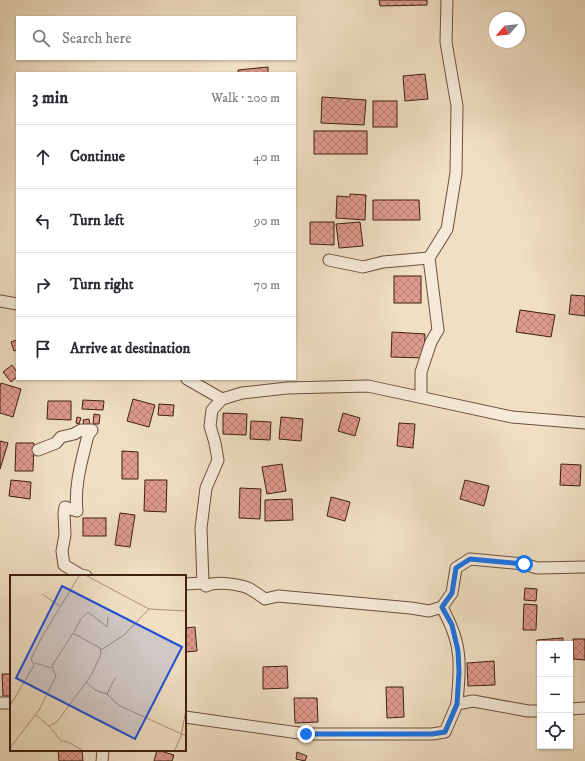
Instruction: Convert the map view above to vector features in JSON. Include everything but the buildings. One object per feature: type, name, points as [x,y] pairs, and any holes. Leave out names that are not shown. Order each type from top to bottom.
[{"type":"street","points":[[421,397],[421,372],[431,342],[438,330],[429,258],[447,229],[456,173],[457,106],[446,42],[447,0]]},
{"type":"street","points":[[329,260],[363,267],[383,262],[429,258]]},
{"type":"street","points":[[0,301],[16,304]]},
{"type":"street","points":[[189,380],[222,399]]},
{"type":"street","points":[[203,583],[201,528],[206,488],[218,460],[210,426],[212,410],[222,399],[242,393],[287,388],[368,386],[512,417],[585,423]]},
{"type":"street","points":[[38,450],[56,443],[61,436],[74,434],[81,430],[92,430],[88,434],[79,472],[76,498],[77,511],[66,507],[64,512],[65,536],[62,551],[64,564],[81,575]]},
{"type":"street","points":[[186,584],[203,583],[206,586],[211,583],[223,583],[248,588],[265,599],[278,596],[411,608],[429,611],[442,607],[452,593],[456,568],[470,559],[524,564],[537,568],[585,567]]},
{"type":"street","points":[[186,717],[306,734],[432,734],[445,732],[457,704],[459,672],[458,651],[452,625],[442,607]]},
{"type":"street","points":[[457,704],[472,701],[528,711],[537,711]]},
{"type":"street","points":[[573,709],[585,708]]},
{"type":"street","points":[[102,761],[103,751]]},
{"type":"route","points":[[306,734],[432,734],[445,732],[457,704],[459,672],[458,651],[452,625],[442,607],[452,593],[456,568],[470,559],[524,564]]}]
